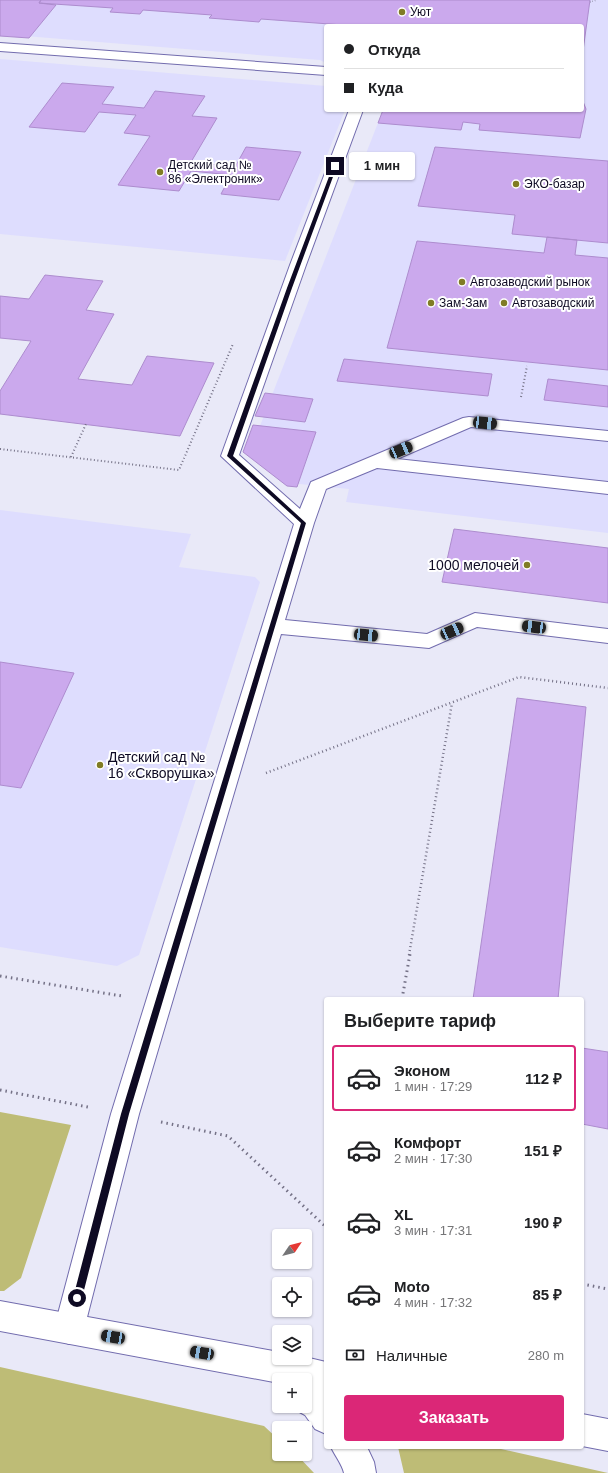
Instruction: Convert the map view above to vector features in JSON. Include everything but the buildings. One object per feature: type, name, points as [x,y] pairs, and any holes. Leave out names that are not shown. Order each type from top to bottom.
[{"type":"street","points":[[0,47],[324,71]]},
{"type":"street","points":[[304,523],[230,456],[283,287],[355,112]]},
{"type":"street","points":[[69,1329],[125,1114],[158,1002],[272,626],[304,523],[318,486],[469,422],[608,436]]},
{"type":"street","points":[[374,462],[608,488]]},
{"type":"street","points":[[272,626],[429,641],[475,620],[608,636]]},
{"type":"street","points":[[0,1316],[232,1358],[324,1377]]},
{"type":"street","points":[[232,1358],[272,1380]]},
{"type":"street","points":[[312,1402],[316,1404],[324,1415]]},
{"type":"street","points":[[584,1430],[608,1435]]},
{"type":"street","points":[[348,1449],[358,1462],[360,1473]]},
{"type":"path","points":[[590,2],[597,0]]},
{"type":"path","points":[[0,449],[179,470],[235,340]]},
{"type":"path","points":[[71,457],[86,424]]},
{"type":"path","points":[[222,790],[519,677],[608,688]]},
{"type":"path","points":[[402,997],[452,702]]},
{"type":"path","points":[[0,976],[158,1002]]},
{"type":"path","points":[[0,1090],[228,1136],[324,1225]]},
{"type":"path","points":[[584,1284],[608,1289]]},
{"type":"shaded area","name":"Автозаводский рынок","points":[[0,0],[608,0],[608,533],[346,502],[349,489],[290,483],[249,454],[382,112],[584,112],[584,24],[324,24],[324,62],[320,60],[0,34]]},
{"type":"shaded area","name":"Детский сад № 86 «Электроник»","points":[[0,59],[324,86],[324,112],[344,112],[285,261],[0,234]]},
{"type":"shaded area","name":"Детский сад № 16 «Скворушка»","points":[[0,510],[191,534],[179,567],[255,577],[260,582],[139,955],[117,966],[0,947]]},
{"type":"shaded area","points":[[0,1112],[71,1125],[21,1278],[4,1291],[0,1291]]},
{"type":"shaded area","points":[[0,1367],[264,1426],[272,1433],[272,1461],[303,1461],[314,1473],[0,1473]]},
{"type":"shaded area","points":[[398,1449],[501,1449],[608,1473],[404,1473]]},
{"type":"place","name":"Уют","points":[[402,12]]},
{"type":"place","name":"Детский сад № 86 «Электроник»","points":[[160,172]]},
{"type":"place","name":"ЭКО-базар","points":[[516,184]]},
{"type":"place","name":"Автозаводский рынок","points":[[462,282]]},
{"type":"place","name":"Зам-Зам","points":[[431,303]]},
{"type":"place","name":"Автозаводский","points":[[504,303]]},
{"type":"place","name":"1000 мелочей","points":[[527,565]]},
{"type":"place","name":"Детский сад № 16 «Скворушка»","points":[[100,765]]},
{"type":"route","points":[[77,1298],[125,1114],[304,523],[230,456],[335,166]]}]
